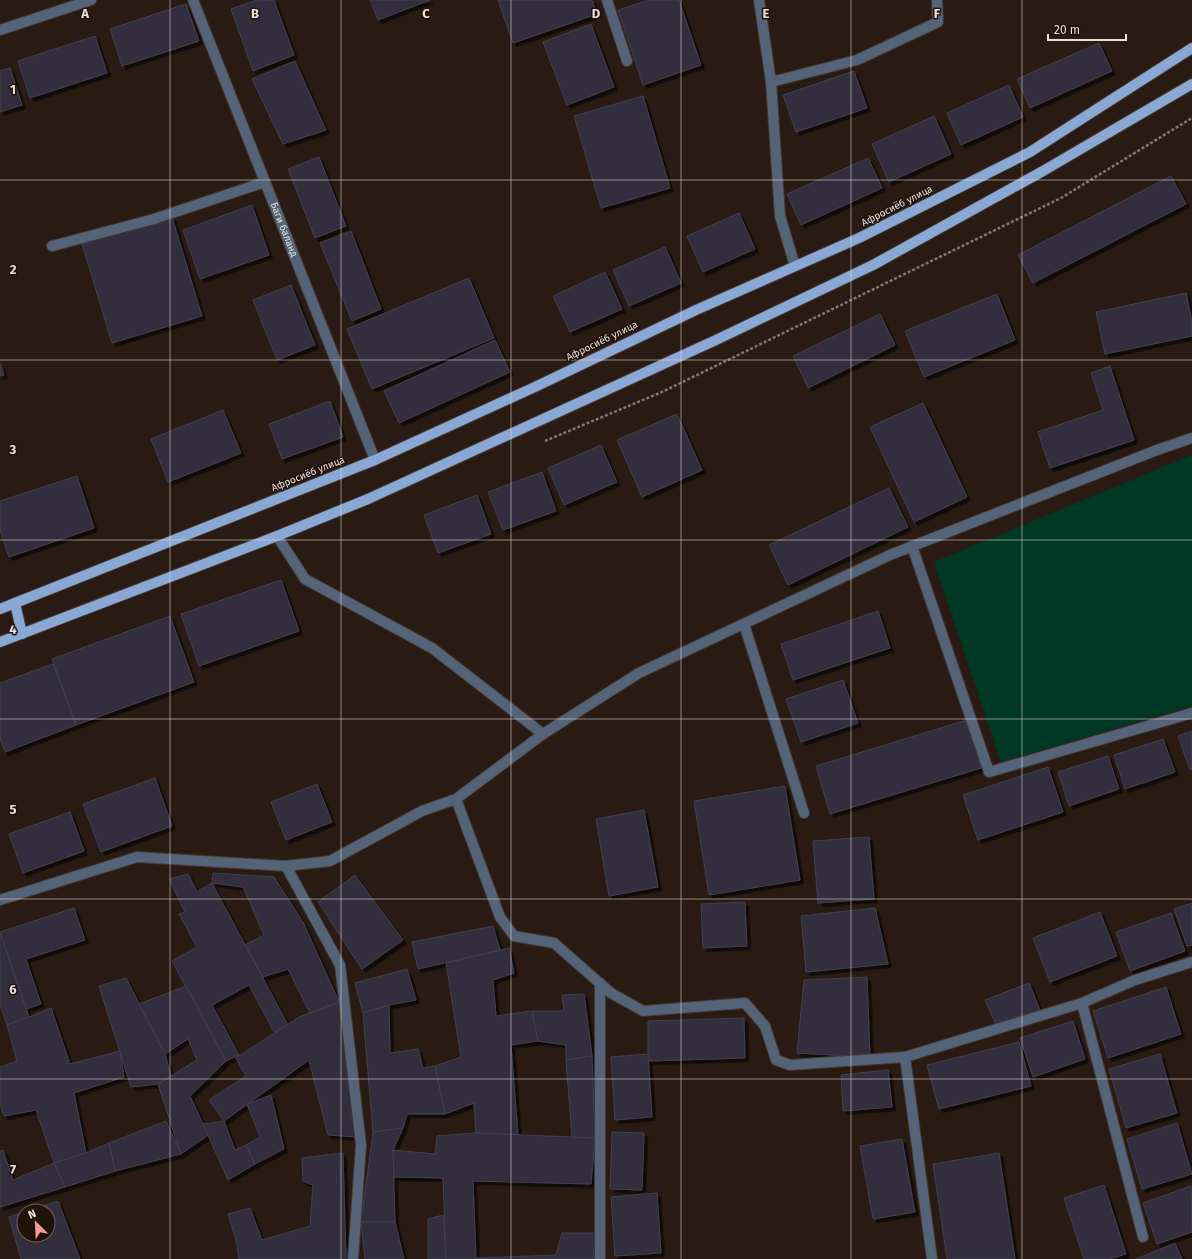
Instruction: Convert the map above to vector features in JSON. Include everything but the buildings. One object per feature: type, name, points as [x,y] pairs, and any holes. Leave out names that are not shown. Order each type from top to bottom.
[{"type":"main road","name":"Афросиёб улица","points":[[0,609],[375,460],[538,386],[696,310],[859,238],[1030,152],[1192,48]]},
{"type":"main road","points":[[0,642],[277,536],[368,499],[716,340],[873,265],[1043,171],[1192,84]]},
{"type":"main road","points":[[15,603],[22,634]]},
{"type":"street","points":[[0,30],[91,0]]},
{"type":"street","name":"Баги баланд","points":[[192,0],[375,460]]},
{"type":"street","points":[[607,0],[627,61]]},
{"type":"street","points":[[758,0],[772,82],[780,216],[795,266]]},
{"type":"street","points":[[772,82],[857,60],[938,22],[937,0]]},
{"type":"street","points":[[52,246],[154,218],[265,182]]},
{"type":"street","points":[[0,900],[138,857],[286,866],[330,861],[422,811],[456,799],[543,734],[639,673],[890,555],[1157,450],[1192,438]]},
{"type":"street","points":[[277,536],[305,578],[432,648],[543,734]]},
{"type":"street","points":[[912,546],[988,772],[1192,713]]},
{"type":"street","points":[[744,624],[804,813]]},
{"type":"street","points":[[456,799],[500,917],[514,936],[554,943],[611,993],[643,1011],[745,1003],[766,1026],[776,1060],[790,1065],[905,1057],[1082,1003],[1135,980],[1192,962]]},
{"type":"street","points":[[286,866],[340,965],[361,1145],[354,1259]]},
{"type":"street","points":[[600,983],[600,1259]]},
{"type":"street","points":[[1082,1003],[1142,1237]]},
{"type":"street","points":[[905,1057],[932,1259]]},
{"type":"green space","points":[[1192,455],[1192,706],[1001,762],[934,562]]}]
